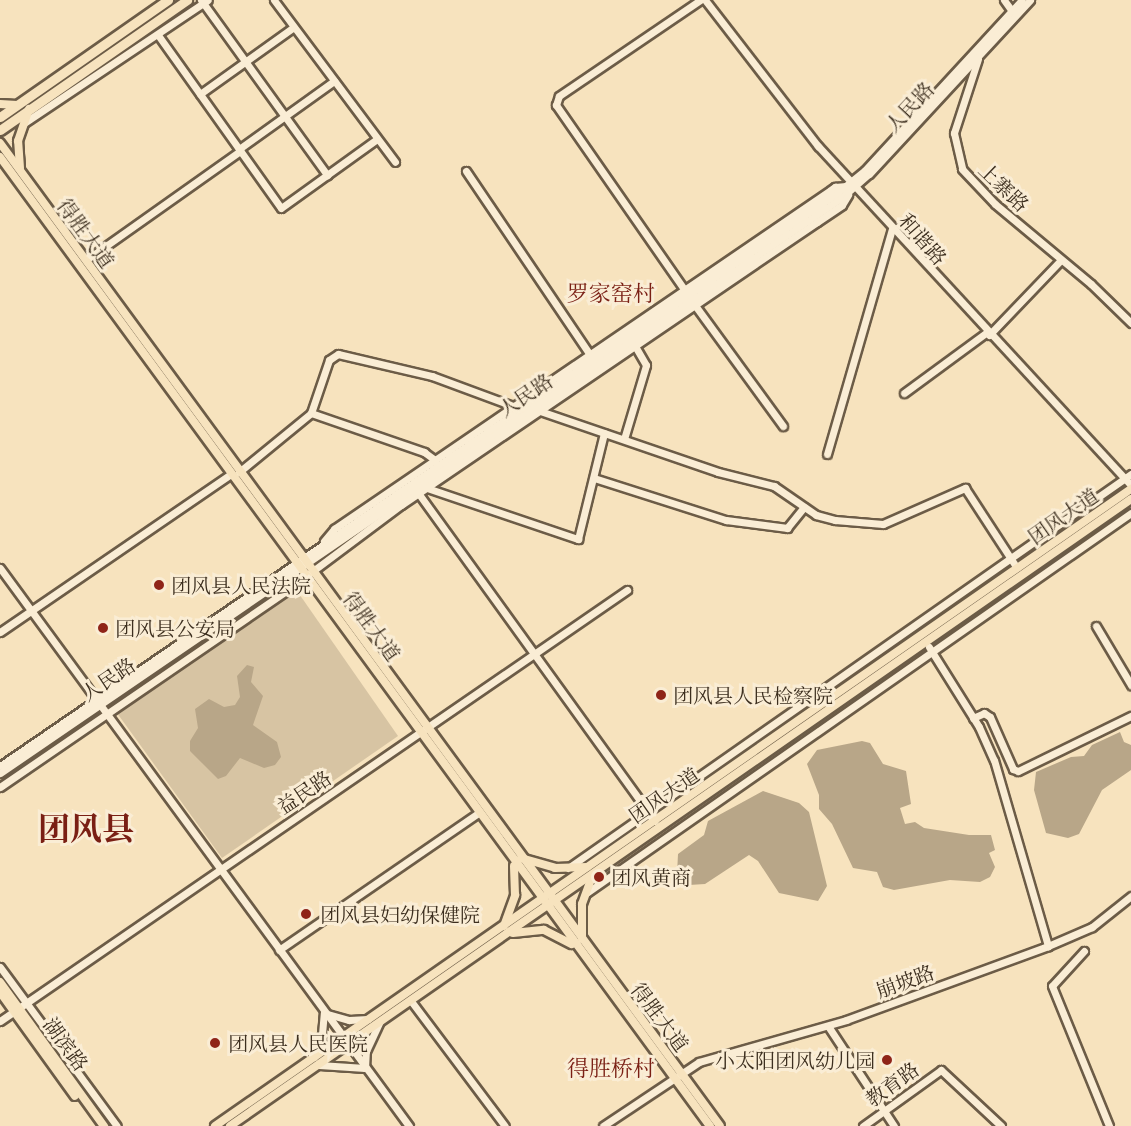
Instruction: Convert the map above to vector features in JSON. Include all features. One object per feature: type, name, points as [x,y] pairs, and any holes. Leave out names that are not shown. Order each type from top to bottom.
[{"type":"highway","points":[[0,117],[168,0]]},
{"type":"highway","points":[[0,130],[187,0]]},
{"type":"main road","points":[[0,104],[17,105]]},
{"type":"main road","points":[[0,168],[16,172],[17,147],[22,124],[29,109]]},
{"type":"main road","name":"得胜大道","points":[[0,143],[16,172],[516,859],[676,1074],[710,1126]]},
{"type":"main road","name":"得胜大道","points":[[0,157],[16,172],[86,260],[235,473]]},
{"type":"main road","name":"团风大道","points":[[592,871],[655,821],[1131,487]]},
{"type":"main road","name":"团风大道","points":[[345,1042],[371,1019],[548,902],[1131,499]]},
{"type":"main road","name":"得胜大道","points":[[423,731],[478,813],[516,859]]},
{"type":"main road","points":[[516,859],[592,871],[580,919],[580,945],[544,930],[505,931],[516,889],[516,859]]},
{"type":"main road","name":"团风大道","points":[[230,1126],[345,1042],[380,1023],[505,931]]},
{"type":"main road","name":"湖滨路","points":[[0,982],[104,1126]]},
{"type":"main road","name":"湖滨路","points":[[0,992],[20,1007],[97,1126]]},
{"type":"main road","name":"团风大道","points":[[215,1126],[316,1062]]},
{"type":"main road","name":"得胜大道","points":[[676,1074],[720,1126]]},
{"type":"street","points":[[274,0],[395,162]]},
{"type":"street","points":[[700,0],[559,96],[556,105],[690,298],[783,426]]},
{"type":"street","name":"和谐路","points":[[705,0],[850,186],[892,228],[988,334],[1128,476],[1131,487]]},
{"type":"street","points":[[1004,0],[1012,11]]},
{"type":"street","name":"人民路","points":[[850,186],[1022,0]]},
{"type":"street","name":"人民路","points":[[418,489],[538,410],[690,298],[850,186],[1030,0]]},
{"type":"street","points":[[22,124],[158,35],[204,1],[327,175]]},
{"type":"street","points":[[200,94],[294,27]]},
{"type":"street","points":[[158,35],[281,208],[377,138]]},
{"type":"street","name":"上寨路","points":[[980,54],[955,126],[959,162],[995,204],[1131,323]]},
{"type":"street","points":[[86,260],[333,81]]},
{"type":"street","points":[[466,171],[592,358]]},
{"type":"street","points":[[320,547],[334,529],[514,406],[842,205],[850,186]]},
{"type":"street","points":[[827,454],[892,228]]},
{"type":"street","points":[[904,393],[988,334],[1061,260]]},
{"type":"street","points":[[428,488],[538,410],[636,348],[690,298]]},
{"type":"street","points":[[624,440],[646,365],[636,348]]},
{"type":"street","points":[[0,632],[235,473],[311,413],[329,360],[338,354],[432,376],[523,409]]},
{"type":"street","name":"人民路","points":[[0,766],[303,567],[320,547],[523,409],[592,358]]},
{"type":"street","points":[[538,410],[718,472],[774,486],[804,507],[835,520],[883,524],[965,488],[1017,568]]},
{"type":"street","points":[[311,413],[424,452],[435,460]]},
{"type":"street","points":[[0,787],[108,713],[303,567],[418,489],[428,488],[578,539],[604,433]]},
{"type":"street","points":[[567,868],[1128,476]]},
{"type":"street","points":[[594,478],[726,520],[787,528],[804,507]]},
{"type":"street","points":[[418,489],[655,821]]},
{"type":"street","points":[[584,896],[1131,513]]},
{"type":"street","points":[[0,568],[108,713],[345,1042],[409,1126]]},
{"type":"street","name":"益民路","points":[[0,1021],[627,590]]},
{"type":"street","points":[[1096,626],[1131,686]]},
{"type":"street","points":[[926,642],[973,718],[994,760],[1048,946]]},
{"type":"street","name":"人民路","points":[[0,773],[99,702]]},
{"type":"street","points":[[973,718],[984,713],[990,717],[1013,769],[1018,771],[1131,716]]},
{"type":"street","points":[[279,950],[478,813]]},
{"type":"street","name":"崩坡路","points":[[603,1126],[676,1074],[718,1055],[828,1026],[1048,946],[1092,927],[1131,896]]},
{"type":"street","points":[[1084,951],[1052,986],[1109,1126]]},
{"type":"street","points":[[0,967],[20,1007],[117,1126]]},
{"type":"street","points":[[411,1001],[505,1126]]},
{"type":"street","points":[[324,1013],[349,1020],[371,1019]]},
{"type":"street","points":[[324,1013],[316,1062],[365,1068]]},
{"type":"street","points":[[365,1068],[366,1051],[380,1023]]},
{"type":"street","points":[[828,1026],[894,1126]]},
{"type":"street","name":"教育路","points":[[863,1126],[941,1070],[1001,1126]]},
{"type":"shaded area","points":[[295,588],[398,736],[222,858],[117,713]]},
{"type":"shaded area","points":[[247,665],[254,667],[251,682],[263,696],[253,725],[277,742],[281,757],[275,765],[264,768],[240,758],[226,776],[218,779],[190,751],[190,741],[198,728],[195,709],[209,699],[224,707],[235,705],[240,697],[237,676]]},
{"type":"shaded area","points":[[1120,732],[1124,742],[1131,745],[1131,770],[1102,790],[1079,834],[1068,838],[1046,833],[1034,790],[1036,772],[1071,757],[1084,756],[1092,745]]},
{"type":"shaded area","points":[[862,741],[870,743],[883,764],[906,771],[911,804],[900,808],[905,824],[915,822],[924,828],[969,835],[991,835],[995,850],[989,853],[995,867],[990,877],[980,882],[950,880],[894,890],[883,887],[877,872],[853,868],[832,824],[819,809],[819,795],[807,764],[817,750]]},
{"type":"shaded area","points":[[763,791],[799,803],[809,812],[827,886],[818,901],[779,893],[758,861],[749,855],[705,884],[689,885],[677,874],[678,854],[704,835],[708,821]]},
{"type":"place","name":"团风县人民法院","points":[[159,585]]},
{"type":"place","name":"团风县公安局","points":[[103,628]]},
{"type":"place","name":"团风县人民检察院","points":[[661,695]]},
{"type":"place","name":"团风黄商","points":[[599,877]]},
{"type":"place","name":"团风县妇幼保健院","points":[[306,914]]},
{"type":"place","name":"团风县人民医院","points":[[215,1043]]},
{"type":"place","name":"小太阳团风幼儿园","points":[[887,1060]]},
{"type":"district","name":"罗家窑村","points":[[611,294]]},
{"type":"district","name":"团风县","points":[[86,829]]},
{"type":"district","name":"得胜桥村","points":[[611,1069]]}]
